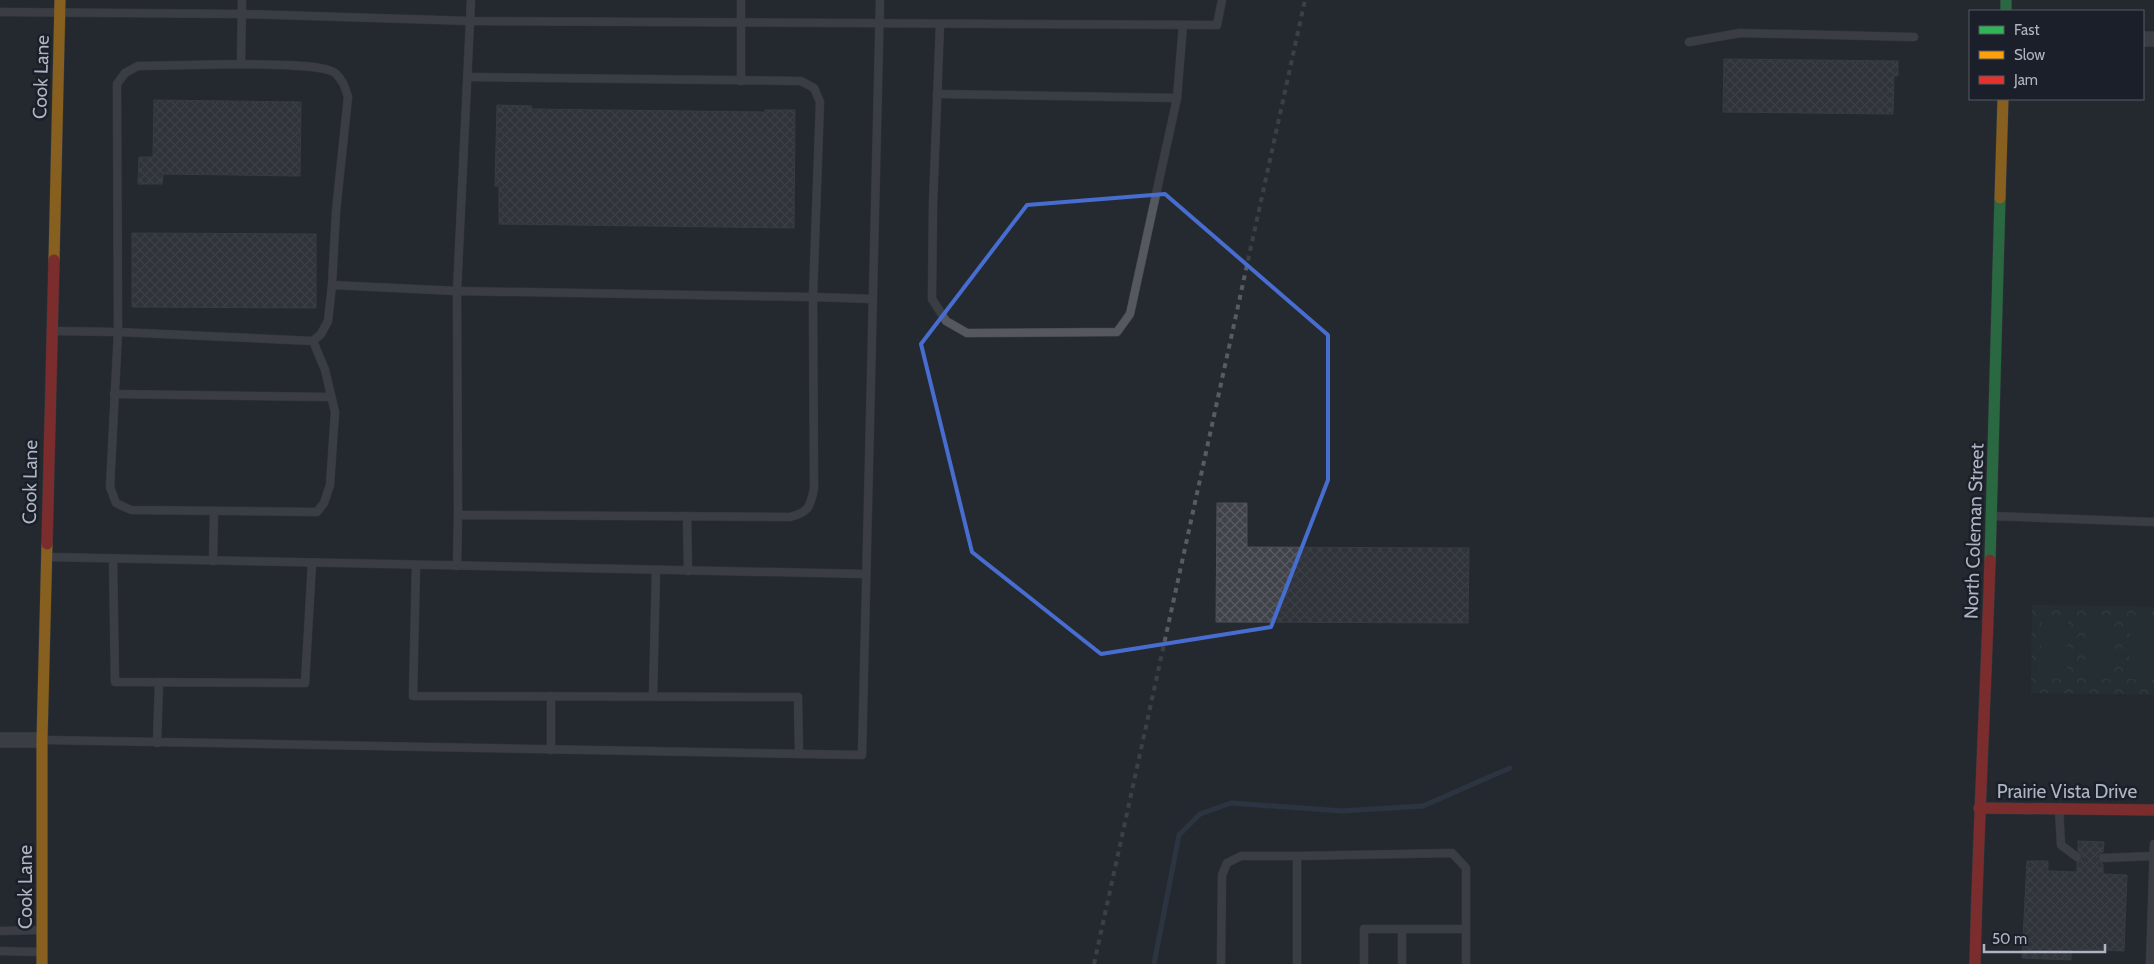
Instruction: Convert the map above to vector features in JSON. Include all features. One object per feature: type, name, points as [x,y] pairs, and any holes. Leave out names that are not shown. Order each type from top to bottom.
[{"type":"street","name":"Cook Lane","points":[[42,964],[42,740],[60,0]]},
{"type":"street","name":"North Coleman Street","points":[[1974,964],[1979,808],[1986,689],[1999,213],[2004,100]]},
{"type":"street","points":[[0,740],[42,740]]},
{"type":"street","name":"Prairie Vista Drive","points":[[1979,808],[2154,810]]},
{"type":"lane","points":[[241,64],[242,0]]},
{"type":"lane","points":[[457,566],[457,291],[471,0]]},
{"type":"lane","points":[[741,0],[741,81]]},
{"type":"lane","points":[[42,740],[862,755],[880,0]]},
{"type":"lane","points":[[0,12],[242,14],[471,21],[1217,25],[1222,0]]},
{"type":"lane","points":[[940,24],[932,299],[946,320],[967,333],[1117,332],[1130,314],[1177,98],[1183,25]]},
{"type":"lane","points":[[1689,42],[1740,33],[1914,37]]},
{"type":"lane","points":[[51,331],[118,332],[312,341],[321,334],[328,321],[332,285],[336,211],[348,97],[344,82],[334,71],[315,67],[241,64],[138,66],[125,73],[117,84],[118,332],[110,487],[116,503],[131,510],[317,512],[324,503],[330,485],[335,412],[325,370],[312,341]]},
{"type":"lane","points":[[458,514],[790,518],[804,514],[811,504],[814,489],[813,297],[820,102],[814,88],[801,82],[468,77]]},
{"type":"lane","points":[[937,94],[1177,98]]},
{"type":"lane","points":[[332,285],[457,291],[873,299]]},
{"type":"lane","points":[[114,394],[331,397]]},
{"type":"lane","points":[[213,561],[214,511]]},
{"type":"lane","points":[[688,516],[688,571]]},
{"type":"lane","points":[[1991,516],[2154,522]]},
{"type":"lane","points":[[46,557],[866,574]]},
{"type":"lane","points":[[113,558],[115,682],[305,683],[312,563]]},
{"type":"lane","points":[[416,565],[413,696],[798,697],[799,754]]},
{"type":"lane","points":[[652,696],[656,570]]},
{"type":"lane","points":[[157,743],[158,682]]},
{"type":"lane","points":[[551,696],[551,750]]},
{"type":"lane","points":[[2059,809],[2062,844],[2078,857]]},
{"type":"lane","points":[[2150,964],[2154,844]]},
{"type":"lane","points":[[1221,964],[1222,875],[1228,863],[1241,856],[1452,853],[1466,868],[1466,964]]},
{"type":"lane","points":[[1297,856],[1297,964]]},
{"type":"lane","points":[[2103,858],[2153,856]]},
{"type":"lane","points":[[1364,964],[1364,929],[1466,929]]},
{"type":"lane","points":[[1402,929],[1402,964]]},
{"type":"lane","points":[[0,931],[42,930]]},
{"type":"lane","points":[[0,951],[42,952]]},
{"type":"highlighted area","points":[[1165,194],[1328,335],[1328,480],[1271,627],[1101,654],[972,552],[921,344],[1027,205]]},
{"type":"green space","points":[[2032,605],[2154,607],[2154,695],[2031,693]]},
{"type":"green space","points":[[2042,621],[2068,621],[2067,679],[2040,678]]},
{"type":"green space","points":[[2086,621],[2113,622],[2112,679],[2085,678]]},
{"type":"green space","points":[[2130,622],[2154,622],[2154,680],[2129,679]]},
{"type":"building","points":[[1724,59],[1898,61],[1898,76],[1894,76],[1893,114],[1723,112]]},
{"type":"building","points":[[154,100],[301,102],[300,176],[163,174],[162,184],[138,184],[139,157],[153,157]]},
{"type":"building","points":[[497,105],[532,106],[531,109],[765,112],[765,110],[795,110],[794,228],[499,224],[499,186],[495,186]]},
{"type":"building","points":[[132,233],[316,234],[316,308],[132,307]]},
{"type":"building","points":[[1217,503],[1247,503],[1247,547],[1469,548],[1468,623],[1216,622]]},
{"type":"building","points":[[2078,841],[2104,842],[2103,852],[2097,858],[2103,864],[2103,874],[2127,875],[2124,951],[2071,949],[2071,960],[2022,958],[2027,861],[2048,861],[2048,871],[2077,872],[2077,862],[2083,857],[2078,851]]},
{"type":"waterway","points":[[1154,964],[1179,835],[1200,814],[1231,803],[1342,811],[1423,806],[1510,768]]},
{"type":"railway","points":[[1094,964],[1305,0]]},
{"type":"traffic: fast","points":[[2006,0],[2006,10]]},
{"type":"traffic: fast","points":[[1990,560],[2000,198]]},
{"type":"traffic: slow","points":[[54,260],[60,0]]},
{"type":"traffic: slow","points":[[2000,198],[2003,100]]},
{"type":"traffic: slow","points":[[42,964],[42,740],[47,544]]},
{"type":"traffic: jam","points":[[47,544],[54,260]]},
{"type":"traffic: jam","points":[[1975,964],[1990,560]]},
{"type":"traffic: jam","points":[[1979,808],[2154,810]]}]
